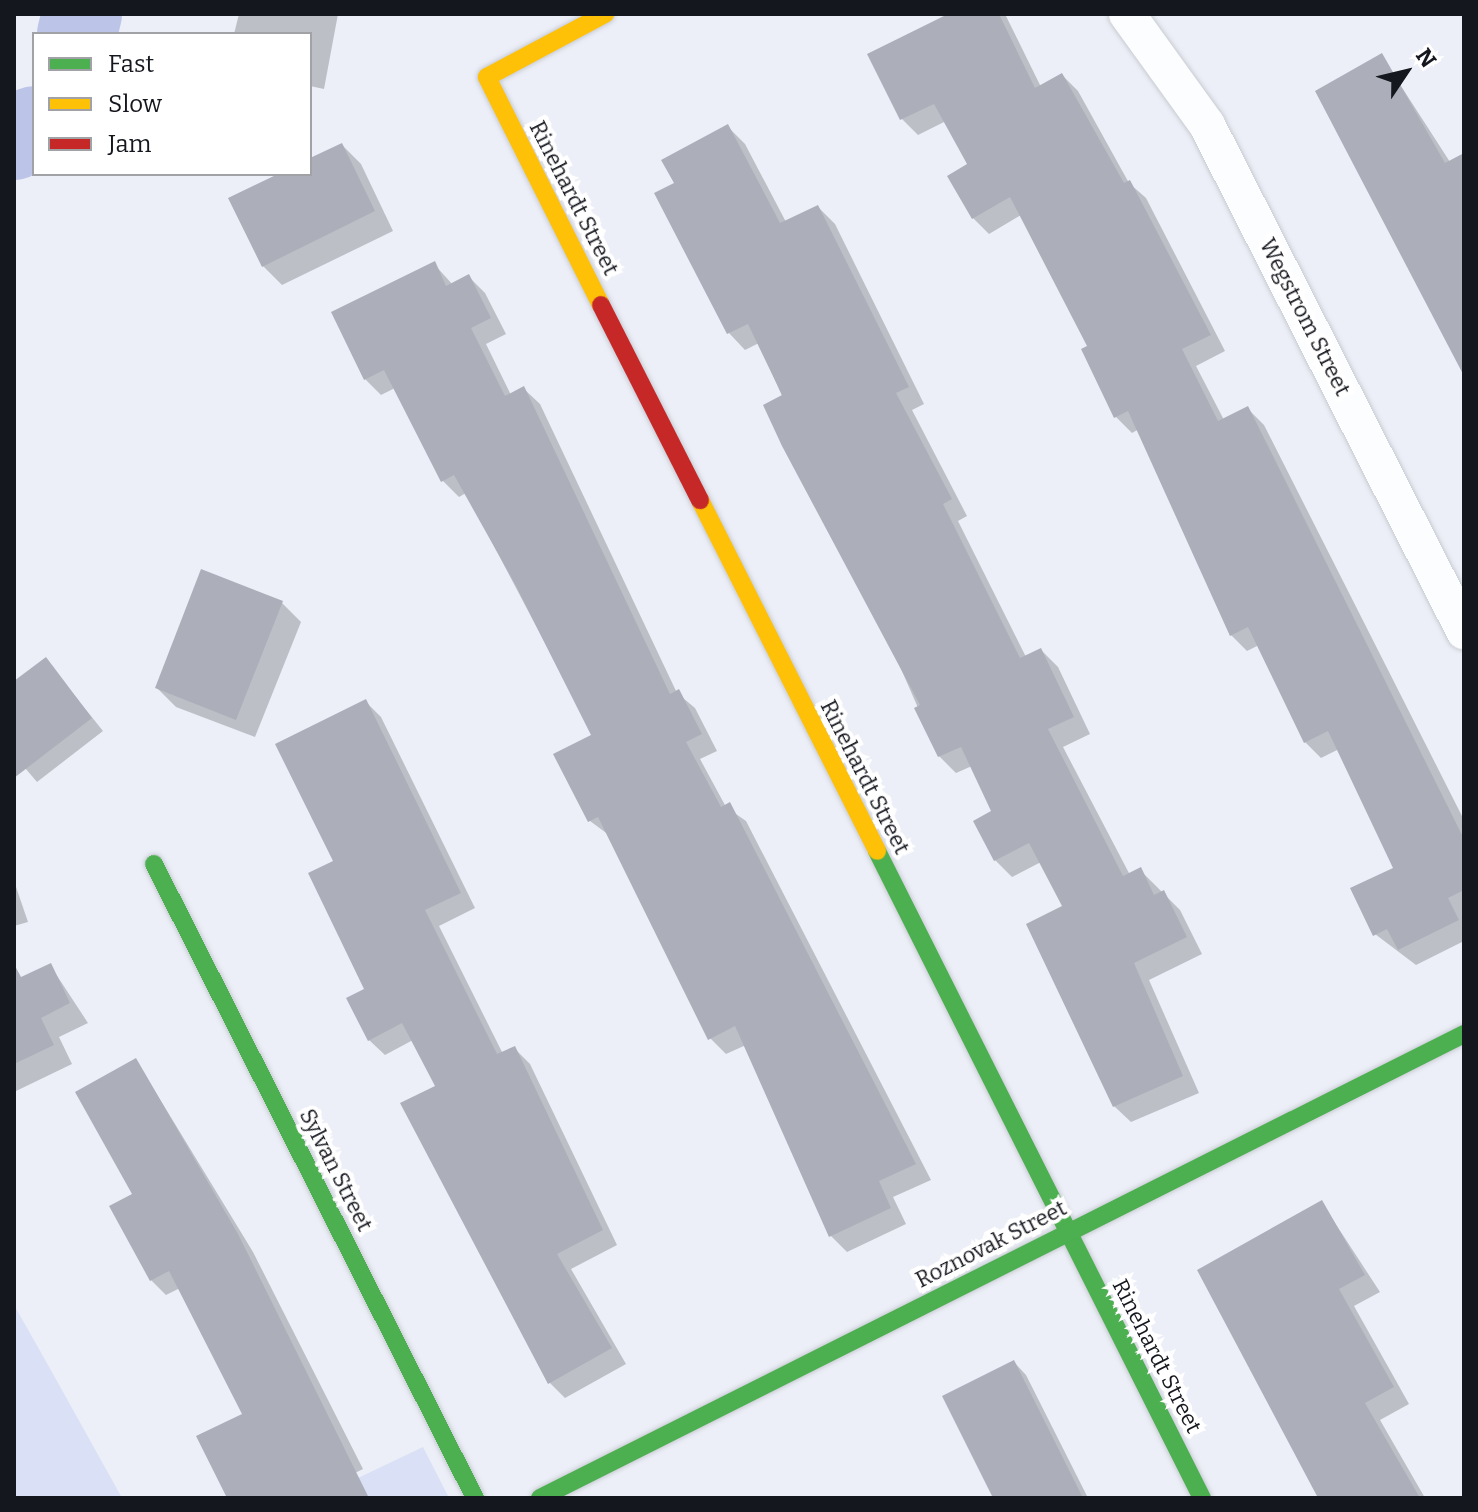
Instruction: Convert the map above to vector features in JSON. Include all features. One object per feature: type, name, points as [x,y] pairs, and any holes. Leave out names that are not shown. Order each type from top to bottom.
[{"type":"street","name":"Rinehardt Street","points":[[605,14],[487,77],[1202,1498]]},
{"type":"street","name":"Wegstrom Street","points":[[1127,14],[1207,125],[1464,631]]},
{"type":"street","name":"Sylvan Street","points":[[154,864],[475,1498]]},
{"type":"street","name":"Roznovak Street","points":[[540,1498],[1464,1034]]},
{"type":"shaded area","points":[[14,1305],[48,1365],[122,1498],[14,1498]]},
{"type":"shaded area","points":[[423,1447],[449,1498],[316,1498]]},
{"type":"building","points":[[948,14],[999,14],[1035,88],[1062,73],[1124,183],[1130,180],[1211,335],[1182,349],[1218,421],[1248,406],[1464,839],[1464,890],[1448,898],[1459,920],[1398,950],[1387,929],[1373,936],[1350,888],[1393,868],[1328,731],[1304,743],[1248,627],[1230,636],[1128,411],[1114,418],[1081,349],[1087,346],[1010,197],[972,219],[947,176],[967,164],[934,104],[900,120],[867,54]]},
{"type":"building","points":[[1382,53],[1445,163],[1464,153],[1464,376],[1315,91]]},
{"type":"building","points":[[728,124],[780,223],[818,205],[909,387],[896,393],[952,499],[943,504],[1020,658],[1041,648],[1074,717],[1048,729],[1123,876],[1141,867],[1154,895],[1164,890],[1187,937],[1134,963],[1183,1076],[1113,1107],[1026,924],[1062,906],[1029,843],[994,861],[973,821],[991,811],[961,747],[938,757],[914,708],[920,705],[763,405],[782,395],[748,324],[727,334],[654,193],[674,183],[661,160]]},
{"type":"building","points":[[342,143],[375,211],[262,267],[228,198],[274,176],[312,176],[312,157]]},
{"type":"building","points":[[435,261],[446,286],[469,274],[491,318],[471,328],[505,396],[524,386],[670,694],[679,689],[702,734],[686,742],[721,807],[730,802],[916,1164],[879,1181],[891,1208],[829,1237],[735,1026],[708,1040],[598,817],[588,822],[553,754],[591,735],[515,584],[454,475],[441,482],[384,370],[364,380],[331,312]]},
{"type":"building","points":[[201,569],[283,601],[236,720],[155,688]]},
{"type":"building","points":[[46,657],[92,718],[14,778],[14,681]]},
{"type":"building","points":[[366,699],[461,893],[425,910],[497,1054],[515,1046],[603,1230],[557,1254],[612,1348],[548,1384],[400,1103],[435,1086],[402,1023],[368,1041],[346,998],[364,989],[308,873],[333,861],[275,744]]},
{"type":"building","points":[[51,963],[70,1003],[41,1018],[54,1045],[14,1064],[14,964],[21,977]]},
{"type":"building","points":[[136,1058],[238,1234],[369,1498],[227,1498],[196,1436],[242,1414],[169,1271],[150,1281],[109,1206],[132,1194],[75,1092]]},
{"type":"building","points":[[1322,1200],[1365,1275],[1339,1289],[1394,1387],[1365,1403],[1420,1498],[1318,1498],[1197,1270]]},
{"type":"building","points":[[1014,1360],[1083,1498],[993,1498],[942,1396]]},
{"type":"waterway","points":[[78,32],[82,14]]},
{"type":"waterway","points":[[14,140],[32,127]]},
{"type":"traffic: fast","points":[[877,851],[1202,1498]]},
{"type":"traffic: fast","points":[[154,864],[475,1498]]},
{"type":"traffic: fast","points":[[540,1498],[1464,1034]]},
{"type":"traffic: slow","points":[[601,305],[487,77],[605,14]]},
{"type":"traffic: slow","points":[[700,500],[877,851]]},
{"type":"traffic: jam","points":[[601,305],[700,500]]}]
